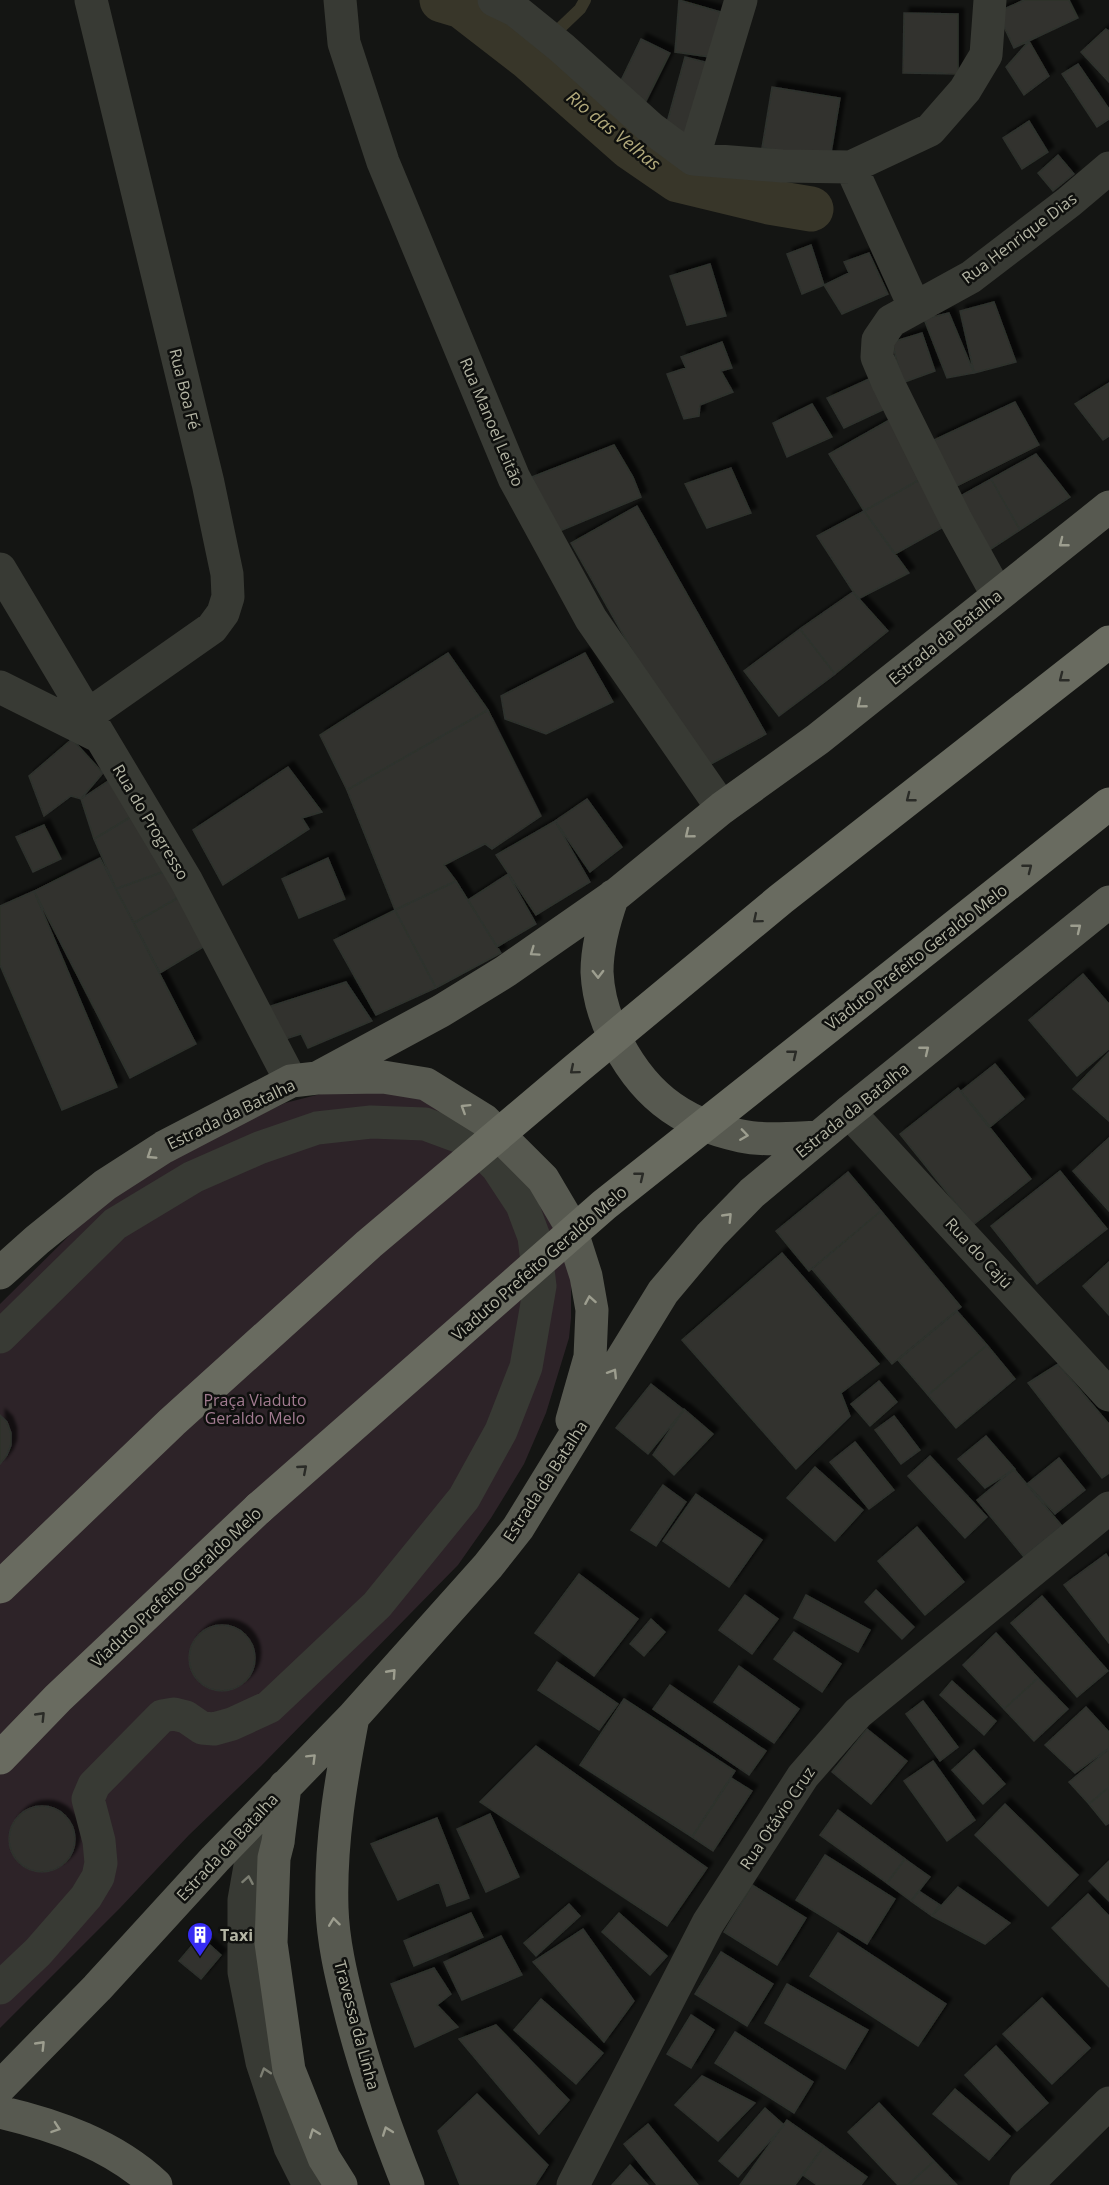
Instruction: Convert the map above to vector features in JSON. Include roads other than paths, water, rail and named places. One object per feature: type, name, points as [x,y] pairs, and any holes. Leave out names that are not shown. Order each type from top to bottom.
[{"type":"highway","points":[[0,1587],[172,1422],[369,1244],[781,899],[1109,642]]},
{"type":"highway","name":"Viaduto Prefeito Geraldo Melo","points":[[0,1758],[58,1698],[259,1508],[604,1205],[1109,804]]},
{"type":"main road","name":"Estrada da Batalha","points":[[0,1273],[105,1185],[164,1147],[304,1080],[450,1005],[506,971],[613,896],[722,808],[818,739],[1109,507]]},
{"type":"main road","points":[[613,896],[602,925],[597,972],[599,994],[606,1018],[626,1061],[639,1079],[672,1108],[716,1129],[742,1136],[819,1137]]},
{"type":"main road","name":"Estrada da Batalha","points":[[0,2087],[97,1988],[215,1858],[353,1717],[488,1566],[518,1528],[663,1292],[711,1235],[752,1193],[1109,902]]},
{"type":"main road","points":[[304,1080],[383,1077],[426,1084],[484,1119],[543,1179],[568,1223],[576,1243],[586,1276],[592,1310],[590,1357],[560,1459]]},
{"type":"main road","name":"Travessa da Linha","points":[[353,1717],[334,1833],[332,1908],[341,1973],[358,2043],[386,2128],[408,2185]]},
{"type":"main road","points":[[285,1786],[274,1858],[271,1943],[289,2070],[324,2158],[341,2185]]},
{"type":"main road","points":[[0,2112],[58,2129],[92,2142],[123,2159],[156,2185]]},
{"type":"street","name":"Rua Boa Fé","points":[[91,0],[208,483],[227,574],[228,597],[223,614],[212,628],[94,726]]},
{"type":"street","name":"Rua Manoel Leitão","points":[[340,0],[344,43],[383,162],[514,478],[591,619],[722,808]]},
{"type":"street","points":[[494,0],[515,10],[539,28],[651,129],[693,159],[782,166],[851,167],[930,130],[966,90],[986,55],[990,0]]},
{"type":"street","points":[[693,159],[741,0]]},
{"type":"street","points":[[851,167],[915,308]]},
{"type":"street","name":"Rua Henrique Dias","points":[[997,594],[956,520],[888,383],[877,357],[878,340],[891,321],[971,277],[1069,202],[1109,168]]},
{"type":"street","name":"Rua do Progresso","points":[[0,569],[304,1080]]},
{"type":"street","points":[[0,687],[94,726]]},
{"type":"street","name":"Rua do Cajú","points":[[849,1112],[1109,1395]]},
{"type":"street","points":[[0,1337],[116,1224],[193,1177],[259,1148],[317,1128],[372,1122],[425,1124],[471,1141],[497,1167],[522,1205],[534,1237],[540,1286],[526,1366],[501,1431],[464,1498],[377,1605],[269,1707],[232,1724],[214,1729],[202,1728],[186,1717],[174,1714],[162,1716],[94,1785],[88,1799],[99,1841],[101,1863],[98,1877],[79,1905],[38,1952],[0,1988]]},
{"type":"street","name":"Rua Otávio Cruz","points":[[573,2185],[708,1923],[803,1776],[858,1713],[1109,1508]]},
{"type":"street","points":[[278,1842],[250,1866],[244,1900],[244,1972],[268,2081],[290,2147],[309,2185]]},
{"type":"street","points":[[1026,2185],[1109,2103]]},
{"type":"waterway","name":"Rio das Velhas","points":[[442,0],[462,6],[528,57],[630,147],[678,180],[769,202],[811,209]]},
{"type":"waterway","points":[[557,31],[580,9],[585,0]]},
{"type":"waterway","name":"Rio das Velhas","points":[[528,57],[533,52]]},
{"type":"place","name":"Taxi","points":[[200,1958]]},
{"type":"park label","name":"Praça Viaduto Geraldo Melo","points":[[255,1409]]}]
